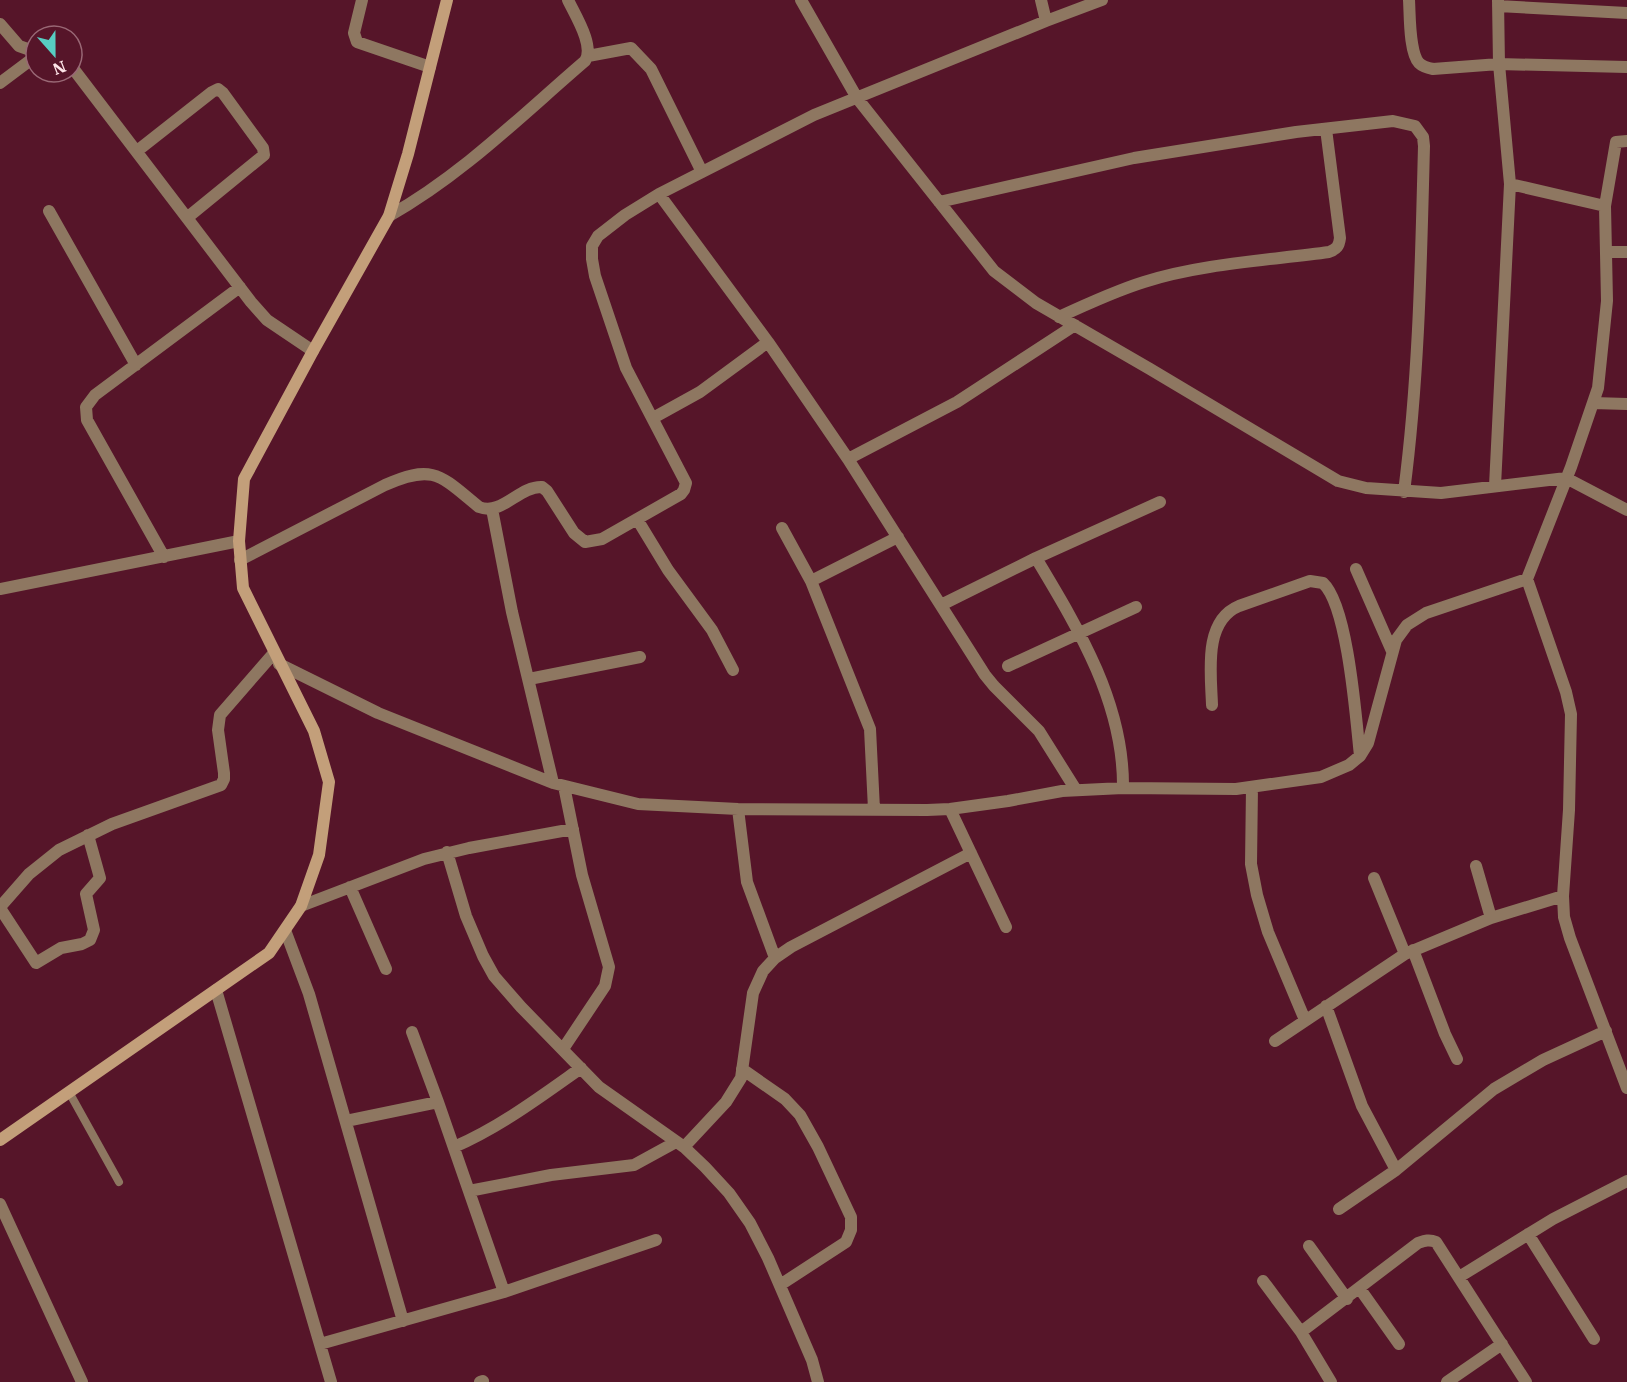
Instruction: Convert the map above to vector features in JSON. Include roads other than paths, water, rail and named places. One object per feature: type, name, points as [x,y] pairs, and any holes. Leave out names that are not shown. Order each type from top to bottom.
[{"type":"main road","points":[[0,1140],[269,953],[301,906],[320,855],[329,782],[314,731],[243,588],[239,541],[244,479],[312,351],[389,216],[408,154],[447,0]]},
{"type":"street","points":[[362,0],[354,33],[357,42],[430,67]]},
{"type":"street","points":[[568,0],[588,44],[588,56]]},
{"type":"street","points":[[801,0],[857,98],[994,270],[1036,303],[1338,481],[1366,488],[1441,493],[1566,478],[1627,510]]},
{"type":"street","points":[[1041,0],[1046,21]]},
{"type":"street","points":[[240,560],[385,485],[404,476],[420,473],[433,474],[446,480],[479,507],[492,509],[531,488],[542,487],[547,491],[574,533],[585,542],[602,538],[681,494],[686,487],[683,476],[626,368],[595,276],[592,246],[598,236],[659,194],[814,115],[1102,0]]},
{"type":"street","points":[[1409,0],[1413,50],[1420,63],[1433,69],[1499,64],[1627,68]]},
{"type":"street","points":[[1495,486],[1510,184],[1499,64],[1498,3],[1627,13]]},
{"type":"street","points":[[0,24],[19,46],[24,48]]},
{"type":"street","points":[[389,216],[416,201],[452,176],[588,56],[631,48],[651,69],[702,172]]},
{"type":"street","points":[[0,83],[24,64]]},
{"type":"street","points":[[84,83],[267,320],[312,351]]},
{"type":"street","points":[[137,151],[212,92],[218,89],[224,93],[263,148],[264,155],[188,217]]},
{"type":"street","points":[[939,202],[1134,158],[1393,121],[1415,126],[1423,137],[1424,146],[1418,354],[1404,492]]},
{"type":"street","points":[[1059,316],[1146,281],[1195,270],[1335,250],[1339,246],[1340,238],[1326,129]]},
{"type":"street","points":[[1627,141],[1616,142],[1605,206],[1607,301],[1598,388],[1527,579],[1566,692],[1571,714],[1564,917],[1627,1088]]},
{"type":"street","points":[[1510,184],[1605,206]]},
{"type":"street","points":[[659,194],[768,342],[848,459],[985,675],[1040,731],[1076,790]]},
{"type":"street","points":[[49,211],[136,365]]},
{"type":"street","points":[[1606,252],[1627,252]]},
{"type":"street","points":[[164,557],[85,414],[89,402],[95,395],[240,287]]},
{"type":"street","points":[[848,459],[957,402],[1075,326]]},
{"type":"street","points":[[653,418],[700,392],[768,342]]},
{"type":"street","points":[[1593,403],[1627,404]]},
{"type":"street","points":[[941,605],[1036,558],[1160,502]]},
{"type":"street","points":[[492,509],[512,612],[529,679],[573,829],[587,897],[609,967],[605,986],[563,1049]]},
{"type":"street","points":[[637,519],[668,570],[712,630],[733,670]]},
{"type":"street","points":[[782,528],[811,581],[870,729],[874,809]]},
{"type":"street","points":[[811,581],[898,537]]},
{"type":"street","points":[[0,589],[239,541]]},
{"type":"street","points":[[1036,558],[1081,632],[1117,727],[1123,763],[1123,788]]},
{"type":"street","points":[[1356,569],[1392,651]]},
{"type":"street","points":[[88,835],[100,878],[86,894],[94,930],[90,940],[61,948],[36,963],[0,908],[29,874],[59,850],[88,835],[221,785],[224,773],[218,729],[220,715],[224,708],[277,658],[378,713],[558,784],[638,804],[738,809],[950,809],[1076,790],[1236,789],[1321,777],[1349,765],[1360,756],[1368,743],[1392,651],[1396,640],[1407,626],[1426,613],[1527,579]]},
{"type":"street","points":[[1212,705],[1212,649],[1222,617],[1239,606],[1310,581],[1323,583],[1331,594],[1345,637],[1360,756]]},
{"type":"street","points":[[1008,666],[1136,607]]},
{"type":"street","points":[[529,679],[640,657]]},
{"type":"street","points":[[1252,787],[1251,864],[1257,895],[1268,932],[1305,1020]]},
{"type":"street","points":[[738,809],[747,882],[775,958]]},
{"type":"street","points":[[950,809],[1006,927]]},
{"type":"street","points":[[301,906],[399,867],[447,852],[573,829]]},
{"type":"street","points":[[447,852],[466,916],[494,976],[599,1087],[680,1145],[729,1193],[750,1222],[812,1360],[818,1382]]},
{"type":"street","points":[[469,1191],[551,1175],[634,1165],[680,1145],[708,1124],[741,1078],[753,993],[763,971],[775,958],[791,947],[971,853]]},
{"type":"street","points":[[1476,866],[1491,918]]},
{"type":"street","points":[[1374,878],[1457,1059]]},
{"type":"street","points":[[350,887],[386,969]]},
{"type":"street","points":[[1275,1041],[1409,952],[1491,918],[1563,896]]},
{"type":"street","points":[[285,930],[309,994],[403,1321]]},
{"type":"street","points":[[216,990],[331,1382]]},
{"type":"street","points":[[1326,1006],[1362,1106],[1396,1170]]},
{"type":"street","points":[[1340,1209],[1396,1170],[1494,1089],[1517,1074],[1606,1031]]},
{"type":"street","points":[[412,1032],[504,1292]]},
{"type":"street","points":[[454,1147],[504,1122],[581,1068]]},
{"type":"street","points":[[742,1069],[785,1099],[800,1115],[851,1217],[851,1230],[846,1242],[780,1285]]},
{"type":"street","points":[[346,1121],[438,1102]]},
{"type":"street","points":[[1459,1277],[1553,1219],[1627,1181]]},
{"type":"street","points":[[0,1204],[82,1382]]},
{"type":"street","points":[[1528,1234],[1594,1339]]},
{"type":"street","points":[[320,1344],[504,1292],[656,1240]]},
{"type":"street","points":[[1301,1332],[1418,1243],[1425,1240],[1436,1242],[1526,1382]]},
{"type":"street","points":[[1309,1246],[1347,1299]]},
{"type":"street","points":[[1263,1281],[1301,1332],[1331,1382]]},
{"type":"street","points":[[1360,1289],[1399,1344]]},
{"type":"street","points":[[1447,1382],[1502,1344]]},
{"type":"lane","points":[[69,1092],[119,1182]]}]
